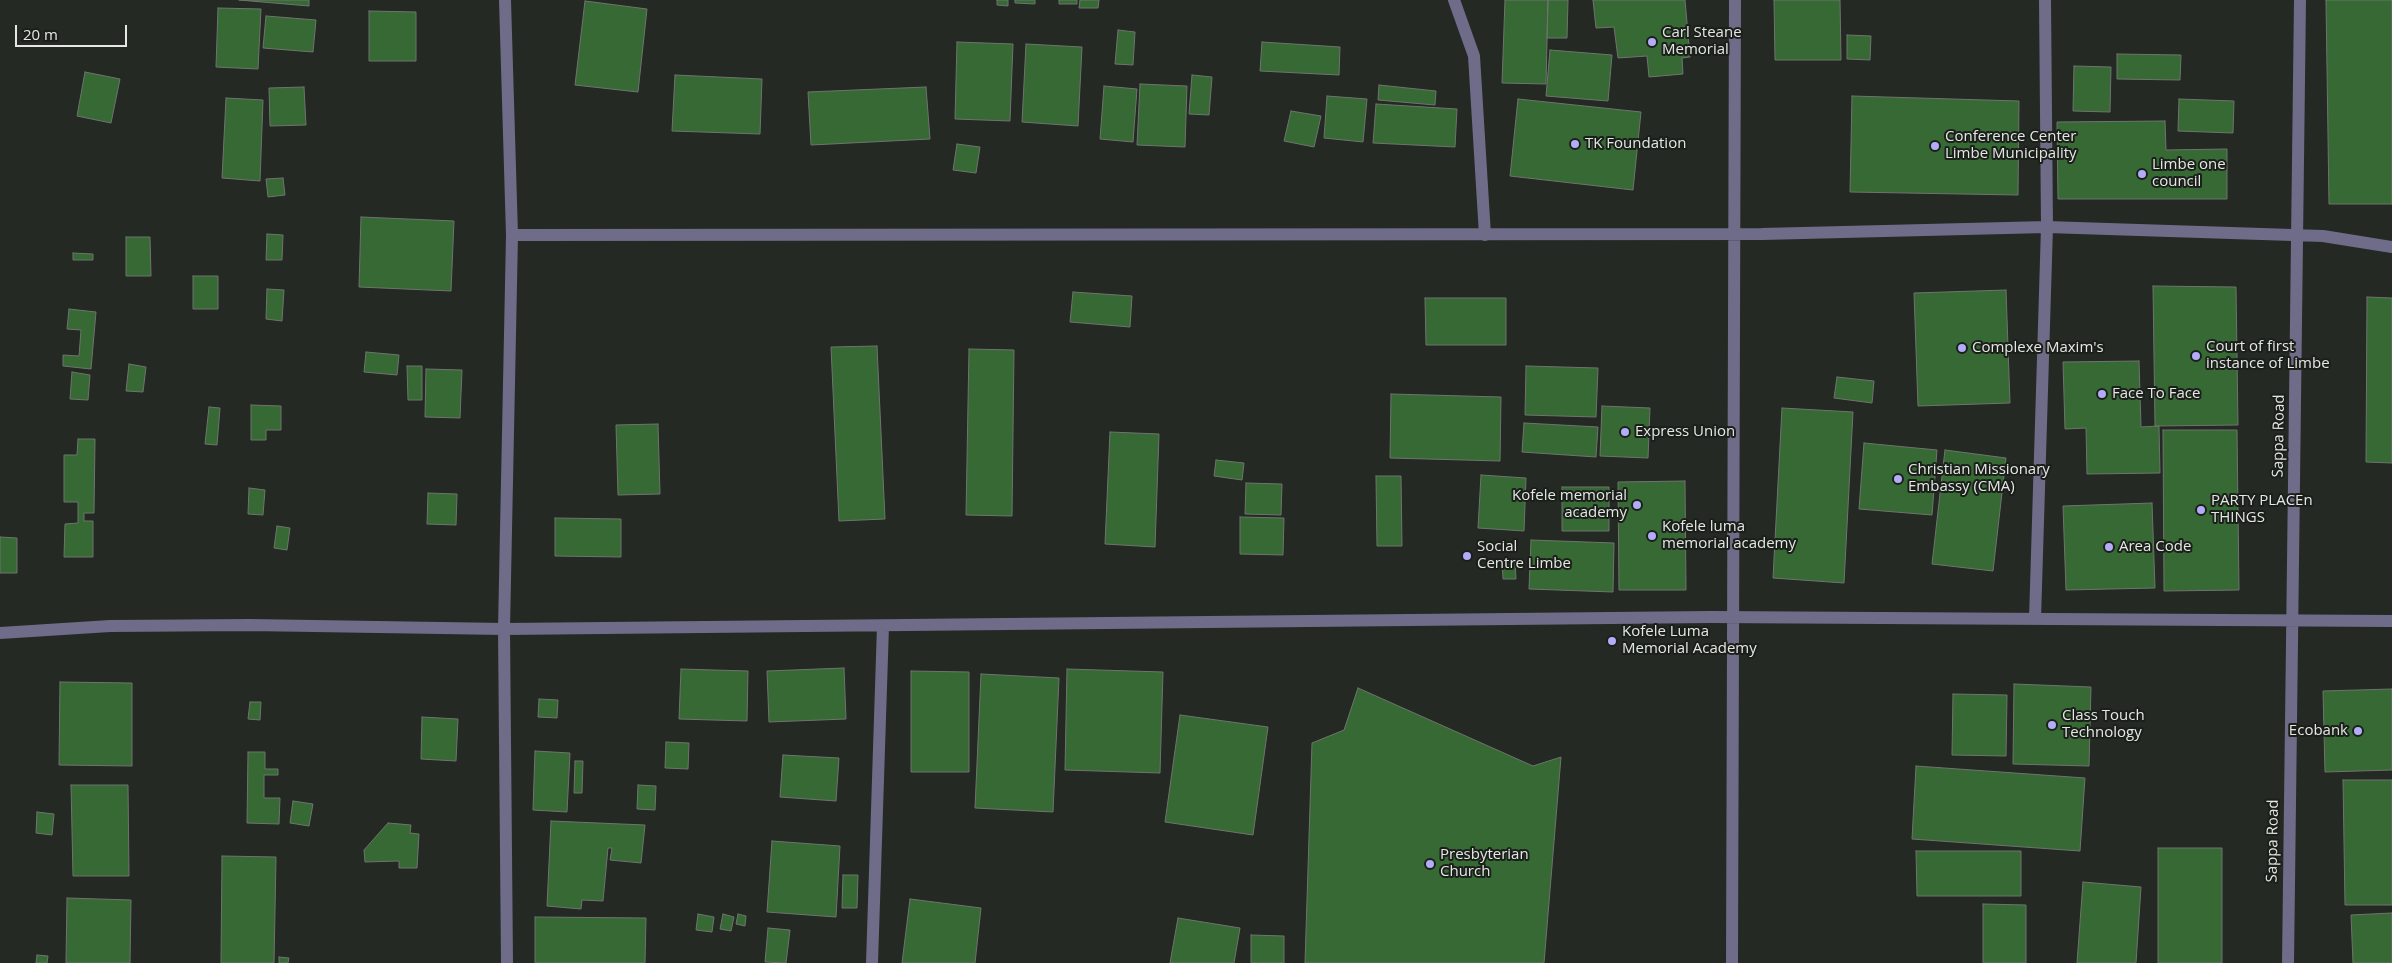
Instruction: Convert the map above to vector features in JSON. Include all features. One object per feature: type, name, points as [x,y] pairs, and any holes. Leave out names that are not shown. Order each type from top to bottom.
[{"type":"street","points":[[505,0],[512,235],[504,630],[507,963]]},
{"type":"street","points":[[1454,0],[1474,56],[1485,235]]},
{"type":"street","points":[[1732,963],[1735,0]]},
{"type":"street","points":[[2035,619],[2047,227],[2045,0]]},
{"type":"street","name":"Sappa Road","points":[[2288,963],[2299,236],[2300,0]]},
{"type":"street","points":[[512,235],[1734,234],[2047,227],[2323,236],[2392,247]]},
{"type":"street","points":[[0,633],[110,626],[240,625],[504,630],[1734,617],[2392,621]]},
{"type":"street","points":[[872,963],[883,626]]},
{"type":"building","points":[[239,0],[309,0],[309,6]]},
{"type":"building","points":[[997,0],[1008,0],[1008,6],[997,5]]},
{"type":"building","points":[[1015,0],[1035,0],[1035,4],[1015,3]]},
{"type":"building","points":[[1059,0],[1077,0],[1077,4],[1059,4]]},
{"type":"building","points":[[1080,0],[1099,0],[1098,8],[1079,8]]},
{"type":"building","points":[[1505,0],[1548,0],[1546,84],[1502,83]]},
{"type":"building","points":[[1548,0],[1568,0],[1567,38],[1547,38]]},
{"type":"building","name":"Carl Steane Memorial","points":[[1593,0],[1685,0],[1690,57],[1682,58],[1683,74],[1649,77],[1647,56],[1618,58],[1614,27],[1596,28]]},
{"type":"building","points":[[1774,0],[1840,0],[1841,60],[1775,60]]},
{"type":"building","points":[[2326,0],[2392,0],[2392,204],[2329,204]]},
{"type":"building","points":[[585,1],[647,9],[638,92],[575,85]]},
{"type":"building","points":[[218,8],[261,9],[258,69],[216,67]]},
{"type":"building","points":[[369,11],[416,12],[416,61],[369,61]]},
{"type":"building","points":[[266,16],[316,20],[313,52],[263,48]]},
{"type":"building","points":[[1118,30],[1135,32],[1133,65],[1115,64]]},
{"type":"building","points":[[1847,35],[1871,36],[1870,60],[1847,59]]},
{"type":"building","points":[[957,42],[1013,44],[1010,121],[955,119]]},
{"type":"building","points":[[1262,42],[1340,47],[1339,75],[1260,71]]},
{"type":"building","points":[[1026,44],[1082,47],[1078,126],[1022,122]]},
{"type":"building","points":[[1550,50],[1612,55],[1608,101],[1546,96]]},
{"type":"building","points":[[2117,54],[2181,55],[2180,80],[2117,79]]},
{"type":"building","points":[[2074,66],[2111,67],[2110,112],[2073,111]]},
{"type":"building","points":[[85,72],[120,79],[111,123],[77,116]]},
{"type":"building","points":[[675,75],[762,79],[760,134],[672,131]]},
{"type":"building","points":[[1192,75],[1212,77],[1209,115],[1189,114]]},
{"type":"building","points":[[1140,84],[1187,86],[1185,147],[1137,145]]},
{"type":"building","points":[[1379,85],[1436,91],[1435,105],[1378,100]]},
{"type":"building","points":[[1104,86],[1137,89],[1133,142],[1100,139]]},
{"type":"building","points":[[304,87],[306,125],[270,126],[269,88]]},
{"type":"building","points":[[926,87],[930,139],[811,145],[808,92]]},
{"type":"building","points":[[1327,96],[1367,99],[1363,142],[1324,138]]},
{"type":"building","name":"Conference Center Limbe Municipality","points":[[1852,96],[2019,101],[2018,195],[1850,192]]},
{"type":"building","points":[[226,98],[263,100],[260,181],[222,178]]},
{"type":"building","name":"TK Foundation","points":[[1518,99],[1641,112],[1633,190],[1510,176]]},
{"type":"building","points":[[2179,99],[2234,101],[2233,133],[2178,131]]},
{"type":"building","points":[[1376,104],[1457,109],[1455,147],[1373,143]]},
{"type":"building","points":[[1291,111],[1321,116],[1314,147],[1284,141]]},
{"type":"building","name":"Limbe one council","points":[[2165,121],[2166,150],[2227,149],[2227,199],[2058,199],[2057,122]]},
{"type":"building","points":[[957,144],[980,147],[976,173],[953,170]]},
{"type":"building","points":[[283,178],[285,195],[268,197],[266,179]]},
{"type":"building","points":[[361,217],[454,221],[451,291],[359,287]]},
{"type":"building","points":[[267,234],[283,235],[282,260],[266,260]]},
{"type":"building","points":[[126,237],[150,237],[151,276],[126,276]]},
{"type":"building","points":[[73,253],[93,254],[93,260],[73,260]]},
{"type":"building","points":[[193,276],[218,276],[218,309],[193,309]]},
{"type":"building","name":"Court of first instance of Limbe","points":[[2153,286],[2236,287],[2238,425],[2155,426]]},
{"type":"building","points":[[267,289],[284,290],[282,321],[266,319]]},
{"type":"building","name":"Complexe Maxim's","points":[[2006,290],[2010,403],[1918,406],[1914,293]]},
{"type":"building","points":[[1073,292],[1132,296],[1130,327],[1070,322]]},
{"type":"building","points":[[2367,297],[2392,298],[2392,463],[2366,462]]},
{"type":"building","points":[[1425,298],[1506,298],[1506,345],[1426,345]]},
{"type":"building","points":[[69,309],[96,312],[91,369],[63,366],[63,355],[79,356],[81,330],[67,329]]},
{"type":"building","points":[[877,346],[885,519],[839,521],[831,347]]},
{"type":"building","points":[[969,349],[1014,350],[1012,516],[966,515]]},
{"type":"building","points":[[366,352],[399,355],[397,375],[364,372]]},
{"type":"building","name":"Face To Face","points":[[2139,361],[2141,427],[2159,426],[2160,473],[2087,474],[2086,428],[2065,429],[2063,362]]},
{"type":"building","points":[[129,364],[146,367],[143,392],[126,391]]},
{"type":"building","points":[[407,366],[422,366],[422,400],[408,400]]},
{"type":"building","points":[[1526,366],[1598,368],[1596,417],[1525,415]]},
{"type":"building","points":[[426,369],[462,370],[460,418],[425,417]]},
{"type":"building","points":[[72,372],[90,375],[88,400],[70,399]]},
{"type":"building","points":[[1837,377],[1874,381],[1872,403],[1834,398]]},
{"type":"building","points":[[1391,394],[1501,397],[1500,461],[1390,458]]},
{"type":"building","points":[[251,405],[281,406],[281,430],[266,430],[266,440],[251,440]]},
{"type":"building","name":"Express Union","points":[[1602,406],[1650,408],[1648,458],[1600,456]]},
{"type":"building","points":[[209,407],[220,408],[217,445],[205,444]]},
{"type":"building","points":[[1782,408],[1853,412],[1844,583],[1773,578]]},
{"type":"building","points":[[1524,423],[1598,427],[1596,457],[1522,452]]},
{"type":"building","points":[[658,424],[660,494],[618,495],[616,425]]},
{"type":"building","name":"PARTY PLACEn THINGS","points":[[2163,430],[2237,430],[2239,590],[2164,591]]},
{"type":"building","points":[[1110,432],[1159,434],[1155,547],[1105,544]]},
{"type":"building","points":[[78,439],[95,439],[94,513],[84,513],[84,521],[93,521],[93,557],[64,557],[65,524],[78,523],[78,502],[64,502],[64,455],[77,455]]},
{"type":"building","name":"Christian Missionary Embassy (CMA)","points":[[1864,443],[1937,450],[1932,515],[1859,509]]},
{"type":"building","points":[[1945,450],[2006,458],[1993,571],[1932,564]]},
{"type":"building","points":[[1216,460],[1244,463],[1242,480],[1214,476]]},
{"type":"building","points":[[1481,475],[1526,478],[1524,531],[1478,528]]},
{"type":"building","points":[[1376,476],[1401,476],[1402,546],[1377,546]]},
{"type":"building","name":"Kofele luma memorial academy","points":[[1685,481],[1686,590],[1619,590],[1618,482]]},
{"type":"building","points":[[1246,483],[1282,484],[1281,515],[1245,514]]},
{"type":"building","points":[[1562,487],[1609,487],[1609,531],[1562,531]]},
{"type":"building","points":[[249,488],[265,490],[263,515],[248,514]]},
{"type":"building","points":[[428,493],[457,494],[456,525],[427,524]]},
{"type":"building","name":"Area Code","points":[[2152,503],[2155,588],[2066,590],[2063,506]]},
{"type":"building","points":[[1240,517],[1284,518],[1283,555],[1240,554]]},
{"type":"building","points":[[555,518],[621,519],[621,557],[555,556]]},
{"type":"building","points":[[277,526],[290,528],[287,550],[274,548]]},
{"type":"building","points":[[0,537],[17,538],[17,573],[0,573]]},
{"type":"building","points":[[1531,540],[1614,543],[1613,592],[1529,589]]},
{"type":"building","points":[[1515,560],[1516,579],[1503,579],[1502,561]]},
{"type":"building","points":[[844,668],[846,719],[769,722],[767,671]]},
{"type":"building","points":[[681,669],[748,671],[747,721],[679,719]]},
{"type":"building","points":[[1067,669],[1163,672],[1160,773],[1065,770]]},
{"type":"building","points":[[911,671],[969,672],[969,772],[911,772]]},
{"type":"building","points":[[981,674],[1059,678],[1053,812],[975,808]]},
{"type":"building","points":[[60,682],[132,683],[132,766],[59,765]]},
{"type":"building","name":"Class Touch Technology","points":[[2014,684],[2091,687],[2089,766],[2013,764]]},
{"type":"building","name":"Presbyterian Church","points":[[1358,688],[1533,766],[1561,757],[1544,963],[1305,963],[1312,743],[1344,730]]},
{"type":"building","name":"Ecobank","points":[[2392,689],[2392,770],[2325,772],[2323,691]]},
{"type":"building","points":[[1953,694],[2007,695],[2006,756],[1952,755]]},
{"type":"building","points":[[539,699],[558,700],[557,718],[538,717]]},
{"type":"building","points":[[250,702],[261,702],[260,720],[248,719]]},
{"type":"building","points":[[1180,715],[1268,727],[1253,835],[1165,822]]},
{"type":"building","points":[[422,717],[458,719],[456,761],[421,759]]},
{"type":"building","points":[[666,742],[689,743],[688,769],[665,768]]},
{"type":"building","points":[[535,751],[570,753],[567,812],[533,810]]},
{"type":"building","points":[[248,752],[265,752],[265,769],[278,769],[278,775],[264,775],[264,798],[280,798],[279,824],[247,823]]},
{"type":"building","points":[[783,755],[839,758],[836,801],[780,797]]},
{"type":"building","points":[[575,761],[583,761],[582,793],[574,793]]},
{"type":"building","points":[[1916,766],[2085,778],[2080,851],[1912,839]]},
{"type":"building","points":[[2343,780],[2392,780],[2392,905],[2345,905]]},
{"type":"building","points":[[71,785],[128,785],[129,876],[73,876]]},
{"type":"building","points":[[638,785],[656,786],[655,810],[637,809]]},
{"type":"building","points":[[293,801],[313,804],[309,826],[290,823]]},
{"type":"building","points":[[37,812],[54,814],[52,835],[36,833]]},
{"type":"building","points":[[551,821],[645,825],[641,863],[610,860],[612,848],[608,848],[603,901],[582,900],[581,909],[547,906]]},
{"type":"building","points":[[388,823],[411,825],[410,833],[419,834],[417,868],[399,868],[399,861],[365,862],[364,850]]},
{"type":"building","points":[[772,841],[840,846],[836,917],[767,912]]},
{"type":"building","points":[[2158,848],[2222,848],[2222,963],[2158,963]]},
{"type":"building","points":[[1916,851],[2021,851],[2021,896],[1917,896]]},
{"type":"building","points":[[222,856],[276,857],[274,963],[221,963]]},
{"type":"building","points":[[843,875],[858,875],[857,908],[842,908]]},
{"type":"building","points":[[2083,882],[2141,887],[2136,963],[2077,963]]},
{"type":"building","points":[[67,898],[131,900],[130,963],[66,963]]},
{"type":"building","points":[[910,899],[981,908],[975,963],[902,963]]},
{"type":"building","points":[[1983,904],[2026,905],[2026,963],[1983,963]]},
{"type":"building","points":[[2392,913],[2392,963],[2353,963],[2351,915]]},
{"type":"building","points":[[698,914],[714,917],[712,932],[696,930]]},
{"type":"building","points":[[723,914],[734,917],[731,931],[720,929]]},
{"type":"building","points":[[738,914],[746,916],[745,926],[736,924]]},
{"type":"building","points":[[535,917],[646,918],[645,963],[535,963]]},
{"type":"building","points":[[1178,918],[1240,928],[1234,963],[1170,963]]},
{"type":"building","points":[[768,928],[790,930],[786,963],[765,962]]},
{"type":"building","points":[[1251,935],[1284,936],[1284,963],[1251,963]]},
{"type":"building","points":[[37,955],[48,956],[47,963],[36,963]]},
{"type":"building","points":[[279,957],[289,958],[288,963],[279,963]]},
{"type":"place","name":"Carl Steane Memorial","points":[[1652,42]]},
{"type":"place","name":"TK Foundation","points":[[1575,144]]},
{"type":"place","name":"Conference Center Limbe Municipality","points":[[1935,146]]},
{"type":"place","name":"Limbe one council","points":[[2142,174]]},
{"type":"place","name":"Complexe Maxim's","points":[[1962,348]]},
{"type":"place","name":"Court of first instance of Limbe","points":[[2196,356]]},
{"type":"place","name":"Face To Face","points":[[2102,394]]},
{"type":"place","name":"Express Union","points":[[1625,432]]},
{"type":"place","name":"Christian Missionary Embassy (CMA)","points":[[1898,479]]},
{"type":"place","name":"Kofele memorial academy","points":[[1637,505]]},
{"type":"place","name":"PARTY PLACEn THINGS","points":[[2201,510]]},
{"type":"place","name":"Kofele luma memorial academy","points":[[1652,536]]},
{"type":"place","name":"Area Code","points":[[2109,547]]},
{"type":"place","name":"Social Centre Limbe","points":[[1467,556]]},
{"type":"place","name":"Kofele Luma Memorial Academy","points":[[1612,641]]},
{"type":"place","name":"Class Touch Technology","points":[[2052,725]]},
{"type":"place","name":"Ecobank","points":[[2358,731]]},
{"type":"place","name":"Presbyterian Church","points":[[1430,864]]}]
